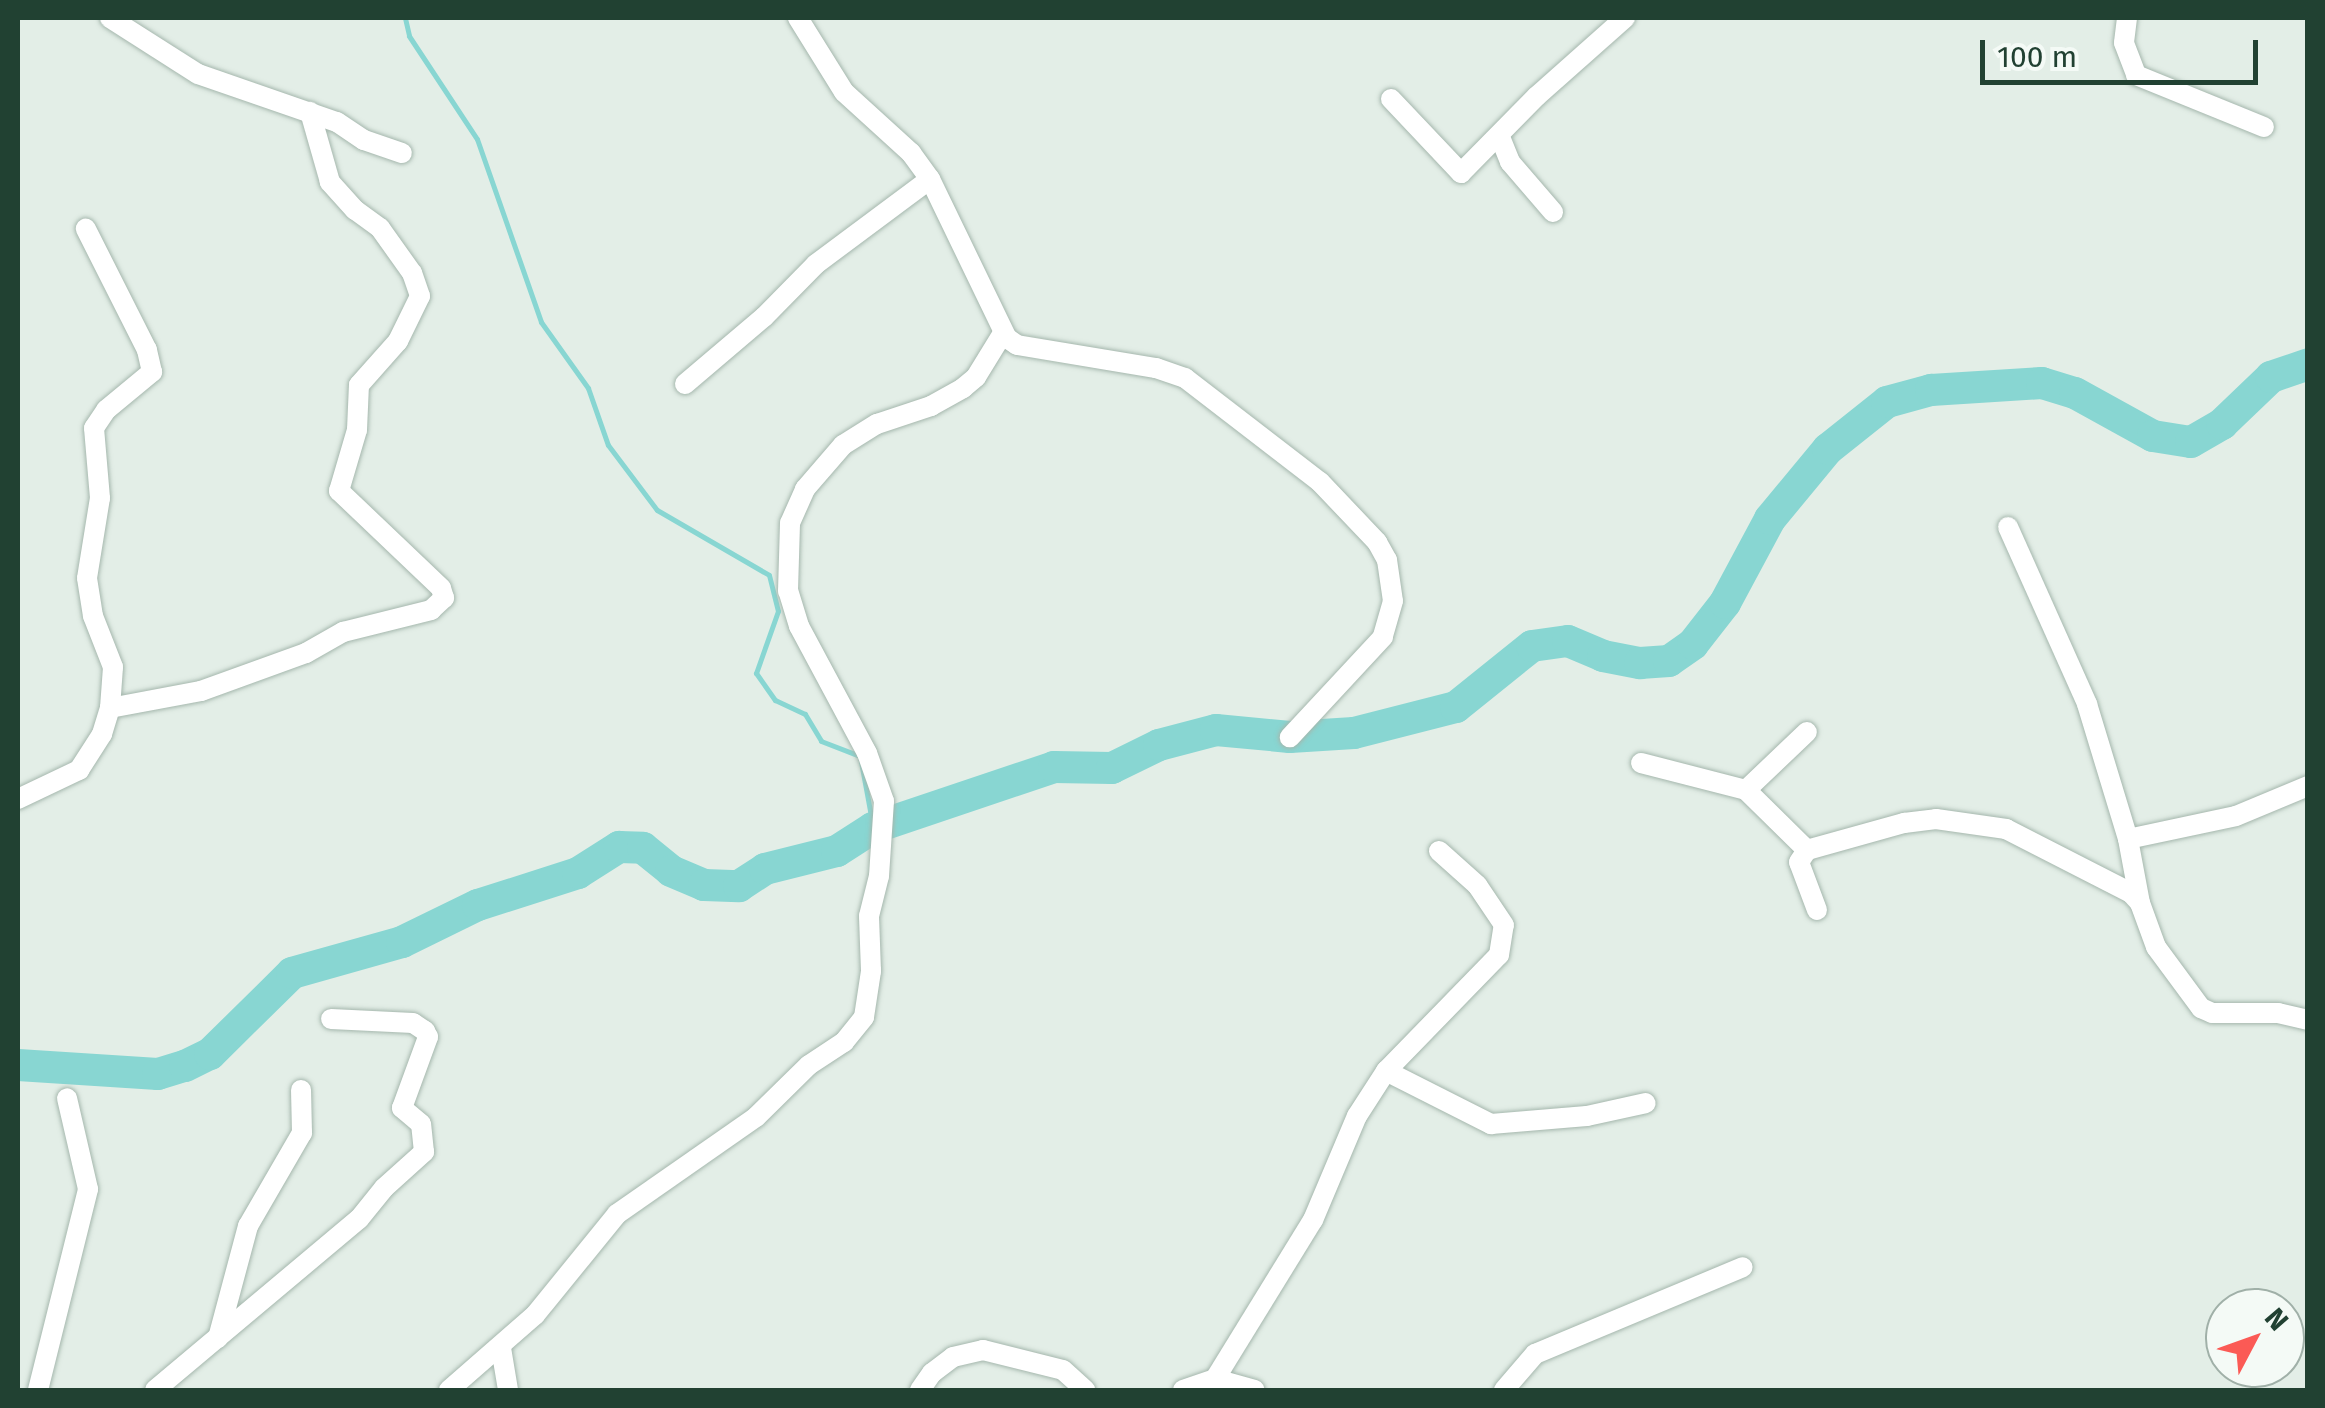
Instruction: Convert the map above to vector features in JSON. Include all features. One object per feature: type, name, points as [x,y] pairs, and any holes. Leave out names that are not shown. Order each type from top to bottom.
[{"type":"street","points":[[110,18],[198,74],[229,88],[337,122],[376,146],[402,152]]},
{"type":"street","points":[[798,18],[844,92],[911,154],[930,179],[1003,333],[1018,345],[1156,368],[1185,378],[1320,482],[1366,526],[1387,560],[1392,592],[1384,638],[1290,737]]},
{"type":"street","points":[[1391,99],[1462,173],[1537,96],[1624,18]]},
{"type":"street","points":[[2127,18],[2124,43],[2136,74],[2264,127]]},
{"type":"street","points":[[110,708],[200,691],[306,653],[342,632],[431,610],[444,598],[441,588],[339,490],[357,430],[360,385],[398,341],[420,296],[412,273],[380,228],[355,210],[330,182],[310,112]]},
{"type":"street","points":[[1500,137],[1510,162],[1553,212]]},
{"type":"street","points":[[685,384],[754,326],[816,264],[930,179]]},
{"type":"street","points":[[18,798],[78,770],[102,734],[110,708],[112,668],[88,598],[100,498],[94,428],[106,410],[147,379],[152,361],[86,229]]},
{"type":"street","points":[[448,1390],[501,1348],[568,1279],[617,1214],[756,1117],[809,1065],[858,1028],[870,992],[869,916],[883,844],[884,800],[866,753],[799,626],[788,591],[790,523],[805,488],[843,444],[876,424],[931,406],[962,388],[976,377],[1003,333]]},
{"type":"street","points":[[2008,527],[2087,704],[2128,839],[2140,903],[2156,947],[2201,1008],[2242,1016],[2278,1013],[2308,1020]]},
{"type":"street","points":[[1746,790],[1807,732]]},
{"type":"street","points":[[1640,763],[1746,790],[1807,850]]},
{"type":"street","points":[[2128,839],[2236,816],[2308,786]]},
{"type":"street","points":[[1817,910],[1799,862],[1807,850],[1904,823],[1936,819],[1975,823],[2036,842],[2131,893],[2140,903]]},
{"type":"street","points":[[1216,1379],[1314,1220],[1357,1116],[1386,1071],[1499,954],[1504,925],[1477,885],[1439,851]]},
{"type":"street","points":[[155,1390],[359,1219],[384,1188],[424,1152],[420,1124],[402,1108],[428,1037],[425,1030],[414,1024],[331,1019]]},
{"type":"street","points":[[1386,1071],[1490,1124],[1587,1116],[1646,1103]]},
{"type":"street","points":[[218,1338],[248,1226],[302,1133],[301,1090]]},
{"type":"street","points":[[38,1390],[88,1189],[86,1164],[66,1098]]},
{"type":"street","points":[[1504,1390],[1535,1354],[1743,1268]]},
{"type":"street","points":[[501,1348],[508,1390]]},
{"type":"street","points":[[920,1390],[932,1373],[953,1357],[984,1350],[1064,1370],[1085,1390]]},
{"type":"street","points":[[1183,1390],[1216,1379],[1254,1390]]},
{"type":"waterway","points":[[405,18],[409,36],[477,139],[541,322],[588,388],[608,445],[657,510],[769,575],[778,611],[756,673],[775,700],[805,714],[821,741],[860,756],[873,827]]},
{"type":"waterway","points":[[18,1065],[158,1074],[185,1066],[210,1054],[292,973],[402,942],[478,905],[578,873],[619,847],[643,848],[671,871],[704,885],[739,886],[765,869],[837,851],[873,828],[1054,767],[1112,768],[1159,745],[1216,730],[1290,737],[1354,733],[1456,707],[1532,646],[1568,641],[1603,656],[1640,663],[1669,661],[1693,644],[1725,603],[1770,519],[1828,449],[1887,402],[1931,390],[2042,383],[2075,393],[2153,436],[2191,442],[2222,424],[2271,377],[2308,364]]}]
